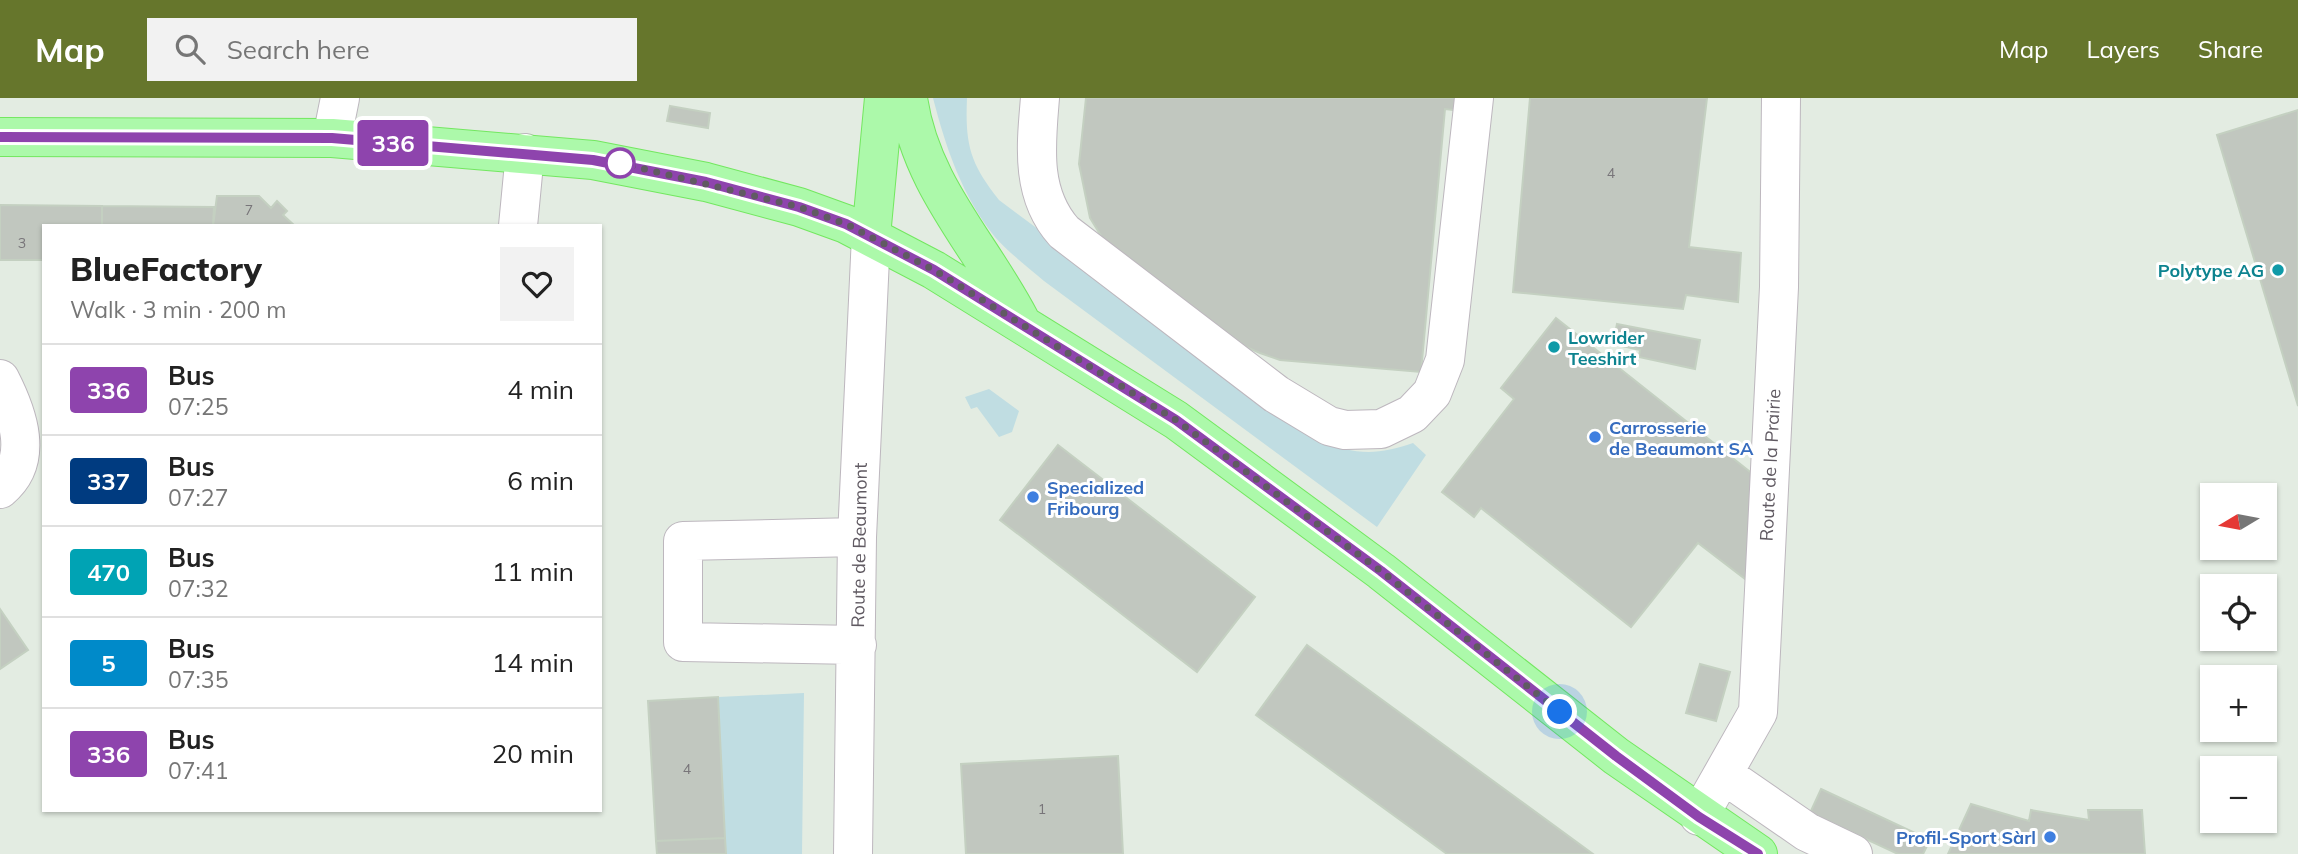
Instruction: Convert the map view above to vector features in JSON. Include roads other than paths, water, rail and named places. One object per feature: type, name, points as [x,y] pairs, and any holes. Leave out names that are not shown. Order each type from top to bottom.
[{"type":"main road","points":[[871,236],[884,98]]},
{"type":"main road","points":[[908,98],[919,148],[933,180],[1004,290],[1022,325]]},
{"type":"main road","points":[[0,137],[332,138],[620,163],[799,207],[871,236],[1022,325],[1187,428],[1381,571],[1595,740],[1699,817],[1758,854]]},
{"type":"street","points":[[332,138],[340,98]]},
{"type":"street","points":[[1040,98],[1035,152],[1040,181],[1045,205],[1064,232],[1276,394],[1329,426],[1365,431],[1381,429],[1412,414],[1432,393],[1439,378],[1448,339],[1474,98]]},
{"type":"street","name":"Route de la Prairie","points":[[1699,817],[1758,712],[1779,287],[1780,98]]},
{"type":"street","points":[[518,224],[525,153]]},
{"type":"street","name":"Route de Beaumont","points":[[853,854],[857,537],[871,236]]},
{"type":"street","points":[[0,379],[21,433],[21,461],[11,480],[0,489]]},
{"type":"street","points":[[857,537],[682,541],[683,642],[857,645]]},
{"type":"street","points":[[1723,774],[1807,832],[1853,854]]},
{"type":"place","name":"Polytype AG","points":[[2278,270]]},
{"type":"place","name":"Lowrider Teeshirt","points":[[1554,347]]},
{"type":"place","name":"Carrosserie de Beaumont SA","points":[[1595,437]]},
{"type":"place","name":"Specialized Fribourg","points":[[1033,497]]},
{"type":"place","name":"Profil-Sport Sàrl","points":[[2050,837]]}]
